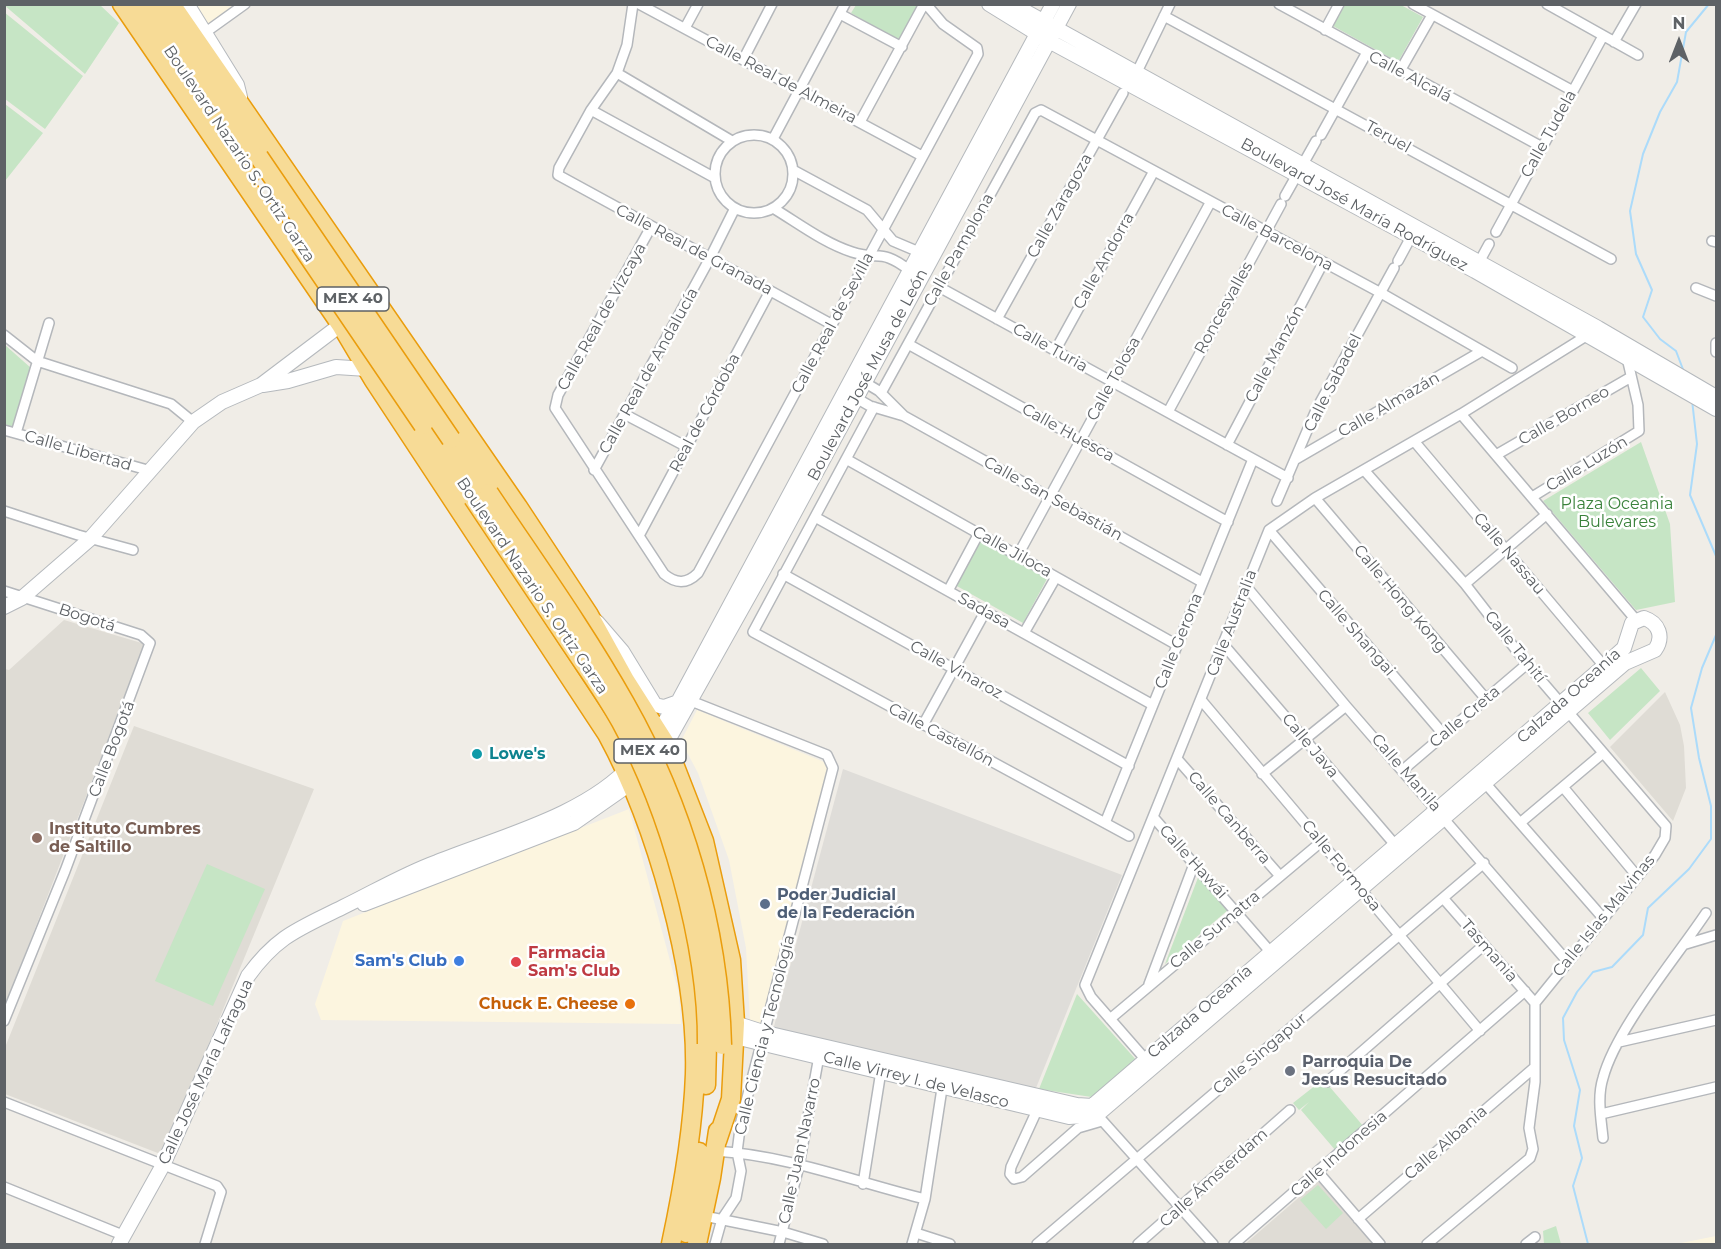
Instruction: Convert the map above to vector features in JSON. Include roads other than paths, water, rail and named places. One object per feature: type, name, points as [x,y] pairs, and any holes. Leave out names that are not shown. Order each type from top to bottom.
[{"type":"highway","points":[[122,4],[340,325],[607,734],[629,777],[665,878],[678,929],[694,1044],[690,1139],[673,1245]]},
{"type":"highway","name":"Boulevard Nazario S. Ortiz Garza","points":[[138,4],[454,469],[482,492]]},
{"type":"highway","name":"Boulevard Nazario S. Ortiz Garza","points":[[154,4],[451,439],[632,743],[664,826],[692,920],[703,975],[725,1037],[704,1216],[697,1245]]},
{"type":"highway","points":[[171,4],[474,447],[518,507],[589,615],[637,700],[663,739],[690,801],[721,908],[731,960],[725,1037],[731,1099],[696,1188],[683,1245]]},
{"type":"highway","points":[[141,31],[165,44]]},
{"type":"highway","points":[[216,94],[237,114],[296,188]]},
{"type":"highway","points":[[474,447],[482,492]]},
{"type":"highway","points":[[454,469],[473,531]]},
{"type":"highway","points":[[607,734],[615,734],[628,728],[637,715],[637,700]]},
{"type":"highway","points":[[639,806],[645,799],[657,794],[677,795],[690,801]]},
{"type":"highway","name":"Boulevard Nazario S. Ortiz Garza","points":[[673,1245],[711,1148]]},
{"type":"main road","points":[[187,4],[237,85],[240,105]]},
{"type":"main road","name":"Boulevard José María Rodríguez","points":[[989,4],[1046,32],[1130,84],[1300,169],[1593,332],[1716,405]]},
{"type":"main road","name":"Boulevard José María Rodríguez","points":[[1012,4],[1046,32]]},
{"type":"main road","name":"Boulevard José Musa de León","points":[[1046,32],[1053,4]]},
{"type":"main road","name":"Boulevard José Musa de León","points":[[629,777],[663,739],[685,702],[856,398],[965,181],[1046,32],[1069,4]]},
{"type":"main road","name":"Boulevard José María Rodríguez","points":[[1300,169],[1411,237],[1477,267]]},
{"type":"main road","name":"Boulevard José Musa de León","points":[[685,702],[867,348],[919,252],[965,181]]},
{"type":"main road","points":[[4,607],[22,597],[90,539],[193,422],[222,402],[261,385],[374,302]]},
{"type":"main road","name":"Boulevard José María Rodríguez","points":[[1593,332],[1627,358],[1644,361]]},
{"type":"main road","points":[[856,398],[854,384],[867,348]]},
{"type":"main road","points":[[261,385],[288,381],[336,367],[367,369]]},
{"type":"main road","points":[[589,615],[610,634],[655,705],[664,707],[685,702]]},
{"type":"main road","name":"Calzada Oceanía","points":[[1097,1114],[1146,1060],[1358,887],[1442,814],[1565,708],[1629,660],[1651,653],[1658,647],[1660,633],[1655,624],[1648,619],[1636,620],[1630,626],[1623,648],[1565,708],[1486,784],[1442,814],[1397,847],[1358,887]]},
{"type":"main road","name":"Calle José María Lafragua","points":[[122,1240],[163,1165],[248,976],[263,956],[282,938],[435,862],[518,832],[629,777]]},
{"type":"main road","name":"Calle José María Lafragua","points":[[348,905],[361,906],[551,832],[594,811],[629,777]]},
{"type":"main road","points":[[518,832],[536,830],[551,832]]},
{"type":"main road","name":"Calzada Oceanía","points":[[1097,1114],[1274,957]]},
{"type":"main road","name":"Calle Virrey I. de Velasco","points":[[725,1037],[765,1038],[1039,1104],[1076,1118],[1097,1114]]},
{"type":"main road","name":"Calle Virrey I. de Velasco","points":[[765,1038],[819,1056],[880,1071],[944,1081]]},
{"type":"street","points":[[206,32],[245,4]]},
{"type":"street","points":[[633,4],[627,45],[617,73],[591,110],[715,177]]},
{"type":"street","name":"Calle Real de Almeira","points":[[639,4],[922,156]]},
{"type":"street","points":[[685,28],[698,4]]},
{"type":"street","points":[[743,60],[772,4]]},
{"type":"street","points":[[773,139],[846,4]]},
{"type":"street","points":[[860,122],[925,4]]},
{"type":"street","name":"Calle Real de Sevilla","points":[[640,534],[664,574],[677,582],[685,582],[698,573],[868,255],[884,231],[979,52],[944,24],[925,4]]},
{"type":"street","name":"Calle Zaragoza","points":[[997,319],[1130,84],[1170,4]]},
{"type":"street","name":"Calle Alcalá","points":[[1279,4],[1366,54],[1542,147]]},
{"type":"street","points":[[1325,30],[1339,4]]},
{"type":"street","points":[[1413,4],[1573,91]]},
{"type":"street","points":[[1614,42],[1636,4]]},
{"type":"street","points":[[1554,6],[1638,55]]},
{"type":"street","points":[[840,14],[902,47]]},
{"type":"street","points":[[1400,71],[1432,15]]},
{"type":"street","name":"Teruel","points":[[1164,16],[1611,259]]},
{"type":"street","name":"Calle Tudela","points":[[1496,232],[1603,36]]},
{"type":"street","points":[[1336,109],[1366,54]]},
{"type":"street","points":[[617,73],[732,141]]},
{"type":"street","name":"Roncesvalles","points":[[1168,412],[1300,169],[1336,109]]},
{"type":"street","name":"Calle Real de Granada","points":[[591,110],[559,168],[558,175],[831,324]]},
{"type":"street","name":"Calle Barcelona","points":[[1041,110],[1381,293],[1512,368]]},
{"type":"street","name":"Calle Pamplona","points":[[881,393],[1035,113],[1041,110]]},
{"type":"street","points":[[759,135],[773,139],[783,147],[790,158],[793,170],[792,185],[784,199],[773,208],[760,212],[747,212],[735,208],[718,190],[715,177],[716,164],[722,151],[732,141],[745,136],[759,135]]},
{"type":"street","points":[[793,170],[867,210],[893,241],[919,252]]},
{"type":"street","name":"Calle Andorra","points":[[1055,351],[1154,171]]},
{"type":"street","name":"Calle Tolosa","points":[[1018,555],[1210,203]]},
{"type":"street","name":"Calle Real de Andalucía","points":[[594,470],[626,416],[735,208]]},
{"type":"street","points":[[773,208],[843,249],[868,255],[889,256],[909,270]]},
{"type":"street","name":"Calle Real de Vizcaya","points":[[594,470],[555,408],[558,396],[651,227]]},
{"type":"street","name":"Calle Sabadel","points":[[1277,501],[1316,410],[1411,237]]},
{"type":"street","points":[[1477,267],[1489,244]]},
{"type":"street","name":"Calle Manzón","points":[[1227,445],[1323,263]]},
{"type":"street","name":"Calle Turia","points":[[939,287],[1288,478]]},
{"type":"street","points":[[1696,288],[1716,296]]},
{"type":"street","name":"Real de Córdoba","points":[[640,534],[770,291]]},
{"type":"street","points":[[16,433],[49,323]]},
{"type":"street","points":[[1269,530],[1314,498],[1461,414],[1593,332]]},
{"type":"street","points":[[4,335],[37,360],[171,404],[193,422]]},
{"type":"street","points":[[1716,343],[1716,352]]},
{"type":"street","name":"Calle Huesca","points":[[908,344],[1228,522]]},
{"type":"street","name":"Calle Almazán","points":[[1296,459],[1482,351]]},
{"type":"street","points":[[1627,358],[1632,377]]},
{"type":"street","name":"Calle Luzón","points":[[1533,497],[1635,436],[1640,428],[1632,377]]},
{"type":"street","name":"Calle Borneo","points":[[1496,455],[1632,377]]},
{"type":"street","name":"Calle San Sebastián","points":[[864,382],[881,393],[904,416]]},
{"type":"street","name":"Calle San Sebastián","points":[[856,398],[874,407],[904,416],[1202,582]]},
{"type":"street","points":[[783,574],[874,407]]},
{"type":"street","points":[[1461,414],[1636,620]]},
{"type":"street","points":[[626,416],[687,447]]},
{"type":"street","name":"Calle Libertad","points":[[4,430],[151,471]]},
{"type":"street","name":"Calle Nassau","points":[[1414,441],[1604,666]]},
{"type":"street","name":"Calle Jiloca","points":[[846,459],[1177,645]]},
{"type":"street","name":"Calle Gerona","points":[[1105,823],[1253,459]]},
{"type":"street","points":[[594,470],[640,534]]},
{"type":"street","name":"Calle Tahití","points":[[1364,470],[1466,584],[1527,664],[1666,826]]},
{"type":"street","name":"Calle Hong Kong","points":[[1314,498],[1486,699]]},
{"type":"street","points":[[4,511],[90,539],[133,550]]},
{"type":"street","points":[[1466,584],[1547,514]]},
{"type":"street","name":"Sadasa","points":[[815,517],[1154,705]]},
{"type":"street","name":"Calle Australia","points":[[1146,1060],[1091,997],[1085,985],[1202,701],[1245,585],[1269,530]]},
{"type":"street","name":"Calle Shangai","points":[[1269,530],[1444,735]]},
{"type":"street","points":[[948,591],[979,533]]},
{"type":"street","name":"Calle Castellón","points":[[783,574],[753,632],[1129,836]]},
{"type":"street","name":"Calle Vinaroz","points":[[783,574],[1129,766]]},
{"type":"street","points":[[1024,633],[1056,577]]},
{"type":"street","name":"Calle Manila","points":[[1245,585],[1346,706],[1404,770],[1567,961]]},
{"type":"street","name":"Bogotá","points":[[4,591],[141,635],[150,643]]},
{"type":"street","points":[[923,725],[985,612]]},
{"type":"street","name":"Calle Bogotá","points":[[4,1021],[74,849],[150,643]]},
{"type":"street","name":"Calle Java","points":[[1223,644],[1397,847]]},
{"type":"street","name":"Calle Creta","points":[[1404,770],[1527,664]]},
{"type":"street","name":"Calle Formosa","points":[[1202,701],[1480,1031]]},
{"type":"street","name":"Calle Ciencia y Tecnología","points":[[685,702],[827,755],[833,768],[765,1038],[741,1121],[737,1152],[741,1164],[736,1198],[722,1219],[715,1245]]},
{"type":"street","points":[[1262,774],[1346,706]]},
{"type":"street","points":[[1520,823],[1603,753]]},
{"type":"street","name":"Calle Canberra","points":[[1178,760],[1280,876]]},
{"type":"street","points":[[1486,784],[1603,918]]},
{"type":"street","points":[[1563,787],[1637,876]]},
{"type":"street","name":"Calle Hawái","points":[[1154,818],[1238,912],[1274,957]]},
{"type":"street","name":"Calle Islas Malvinas","points":[[1535,1003],[1637,876],[1665,838],[1666,826]]},
{"type":"street","name":"Calle Sumatra","points":[[1110,1019],[1321,842]]},
{"type":"street","name":"Calle Singapur","points":[[1037,1245],[1484,863]]},
{"type":"street","points":[[1148,986],[1194,864]]},
{"type":"street","name":"Tasmania","points":[[1443,898],[1535,1003]]},
{"type":"street","points":[[1603,1138],[1601,1114],[1603,1077],[1619,1042],[1706,914]]},
{"type":"street","points":[[1686,944],[1716,935]]},
{"type":"street","points":[[1327,1082],[1484,945]]},
{"type":"street","name":"Calle Indonesia","points":[[1234,1245],[1524,992]]},
{"type":"street","points":[[1427,1245],[1530,1158],[1533,1149],[1529,1128],[1535,1067],[1535,1003]]},
{"type":"street","points":[[1619,1042],[1716,1020]]},
{"type":"street","name":"Calle Juan Navarro","points":[[779,1245],[799,1166],[819,1056]]},
{"type":"street","name":"Calle Albania","points":[[1358,1219],[1535,1067]]},
{"type":"street","points":[[863,1184],[880,1071]]},
{"type":"street","points":[[912,1245],[925,1199],[944,1081]]},
{"type":"street","points":[[1601,1114],[1716,1087]]},
{"type":"street","points":[[4,1102],[215,1184],[221,1192],[205,1245]]},
{"type":"street","name":"Calzada Oceanía","points":[[1039,1104],[1011,1167],[1011,1178],[1022,1177],[1097,1114]]},
{"type":"street","name":"Calle Ámsterdam","points":[[1138,1245],[1290,1110]]},
{"type":"street","points":[[1097,1114],[1182,1206],[1214,1245]]},
{"type":"street","points":[[711,1148],[799,1166],[925,1199]]},
{"type":"street","points":[[1318,1172],[1380,1245]]},
{"type":"street","points":[[4,1187],[122,1240]]},
{"type":"street","points":[[704,1216],[783,1232],[823,1245]]},
{"type":"street","points":[[916,1233],[950,1245]]},
{"type":"street","points":[[1526,1245],[1535,1237]]},
{"type":"waterway","points":[[1684,372],[1676,351],[1660,339],[1643,317],[1652,290],[1636,254],[1630,211],[1643,154],[1660,112],[1677,82],[1686,32],[1709,4]]},
{"type":"waterway","points":[[1692,400],[1697,444],[1690,495],[1716,556]]},
{"type":"waterway","points":[[1588,1244],[1573,1186],[1582,1158],[1574,1126],[1580,1090],[1564,1040],[1563,1018],[1577,992],[1593,972],[1612,967],[1643,935],[1648,908],[1689,869],[1711,839],[1711,806],[1699,758],[1691,708],[1702,668],[1716,635]]},
{"type":"place","name":"Lowe's","points":[[477,754]]},
{"type":"place","name":"Instituto Cumbres de Saltillo","points":[[37,838]]},
{"type":"place","name":"Poder Judicial de la Federación","points":[[765,904]]},
{"type":"place","name":"Sam's Club","points":[[459,961]]},
{"type":"place","name":"Farmacia Sam's Club","points":[[516,962]]},
{"type":"place","name":"Chuck E. Cheese","points":[[630,1004]]},
{"type":"place","name":"Parroquia De Jesus Resucitado","points":[[1290,1071]]},
{"type":"park label","name":"Plaza Oceania Bulevares","points":[[1617,513]]}]
